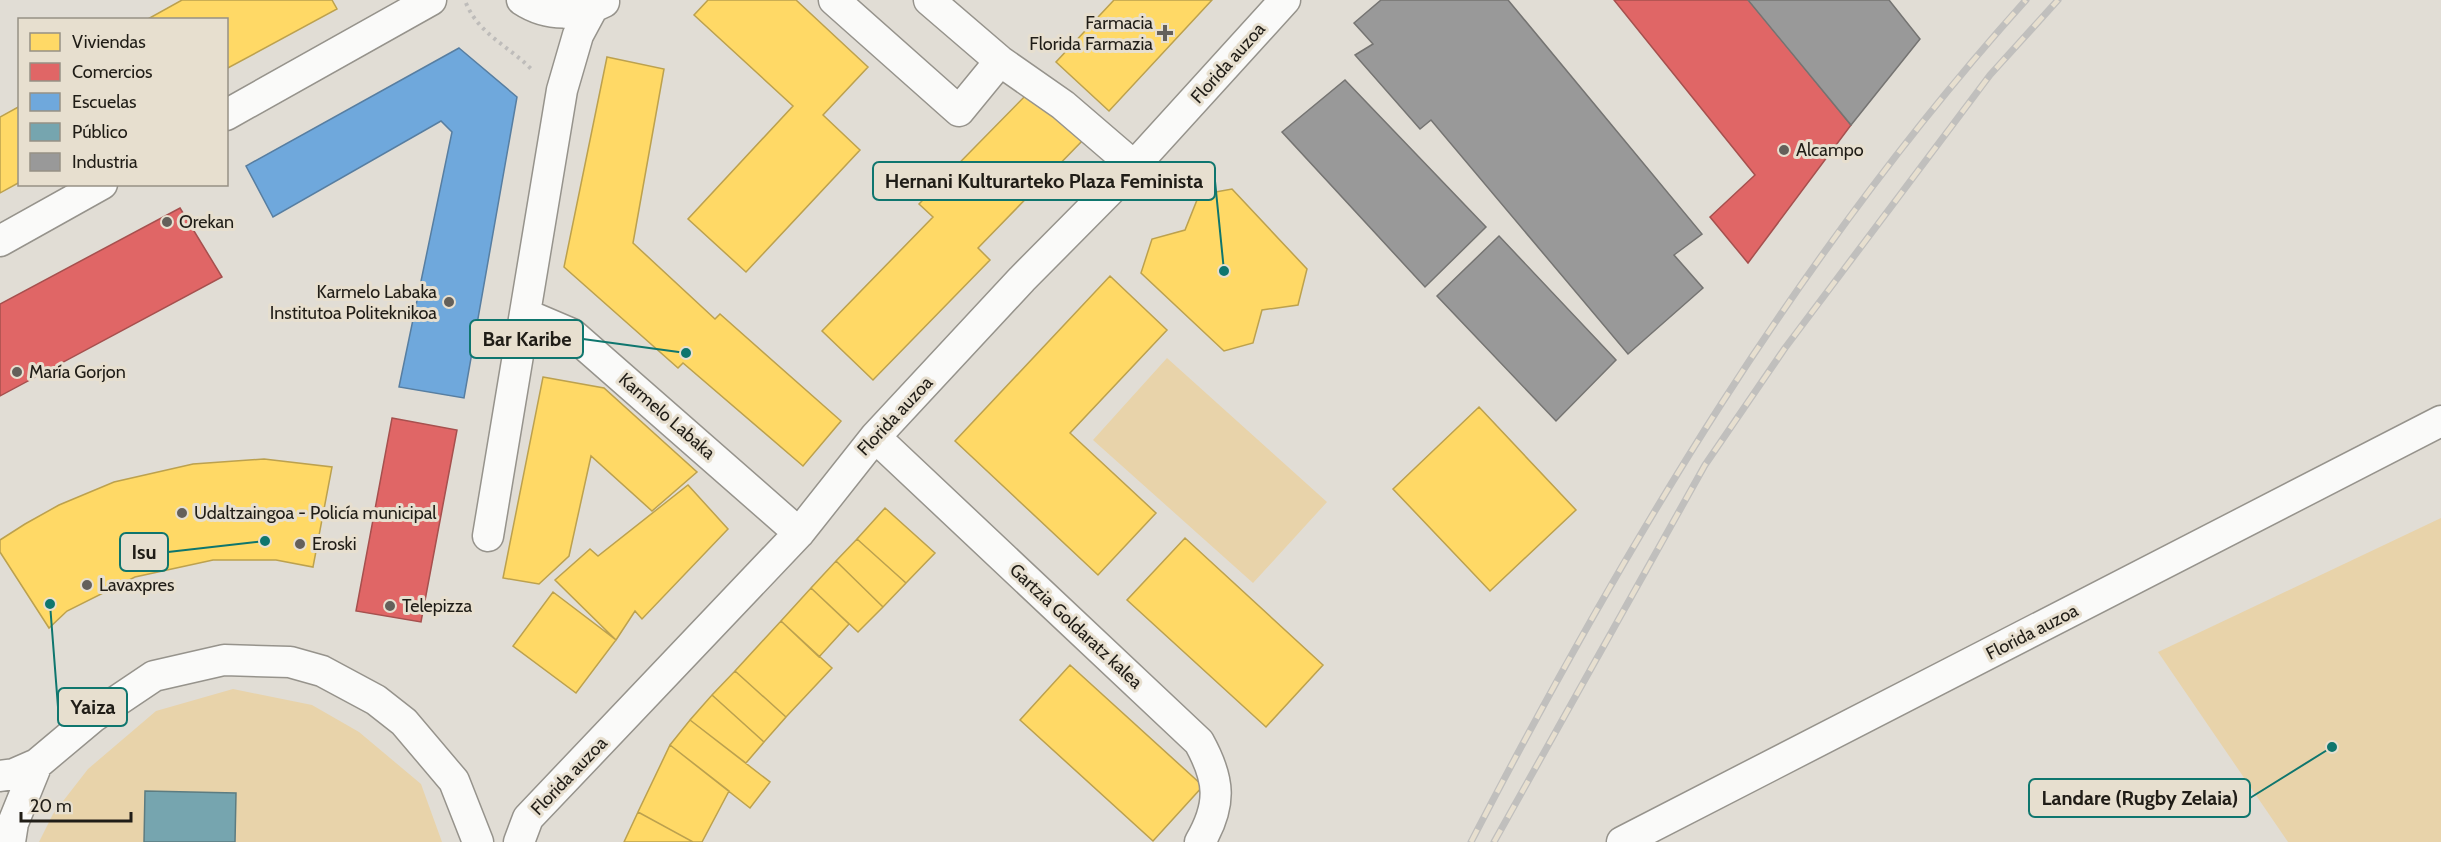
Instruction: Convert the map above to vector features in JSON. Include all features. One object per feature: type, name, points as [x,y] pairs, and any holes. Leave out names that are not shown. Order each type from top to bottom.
[{"type":"street","points":[[228,114],[431,0]]},
{"type":"street","points":[[522,0],[560,14],[600,4]]},
{"type":"street","points":[[834,0],[959,111],[1000,61]]},
{"type":"street","points":[[929,0],[1000,61],[1063,105],[1134,166]]},
{"type":"street","name":"Florida auzoa","points":[[519,842],[528,818],[799,533],[875,437],[1022,279],[1134,166],[1285,0]]},
{"type":"street","points":[[488,536],[562,90],[578,35],[600,4]]},
{"type":"street","points":[[0,241],[98,186]]},
{"type":"street","name":"Karmelo Labaka","points":[[525,314],[572,334],[799,533]]},
{"type":"street","name":"Florida auzoa","points":[[1622,842],[2441,421]]},
{"type":"street","name":"Gartzia Goldaratz kalea","points":[[875,437],[1199,742],[1211,763],[1217,791],[1211,823],[1200,842]]},
{"type":"street","points":[[0,776],[14,774],[37,764],[93,717],[154,676],[224,660],[290,662],[322,671],[351,685],[404,722],[454,781],[478,842]]},
{"type":"street","points":[[10,842],[13,823],[37,764]]},
{"type":"shaded area","points":[[1167,358],[1327,502],[1253,583],[1093,440]]},
{"type":"shaded area","points":[[2441,518],[2441,842],[2288,842],[2158,652]]},
{"type":"shaded area","points":[[233,689],[312,705],[359,732],[421,784],[442,842],[235,842],[145,791],[144,842],[39,842],[53,814],[88,769],[156,711]]},
{"type":"building: Viviendas","points":[[182,0],[332,0],[337,9],[228,68],[228,18],[150,18]]},
{"type":"building: Viviendas","points":[[708,0],[796,0],[868,67],[823,115],[860,150],[746,272],[688,219],[793,106],[694,15]]},
{"type":"building: Viviendas","points":[[1114,0],[1212,0],[1109,111],[1056,62]]},
{"type":"building: Viviendas","points":[[607,57],[664,69],[633,243],[715,319],[720,314],[841,421],[803,466],[683,363],[678,368],[564,267]]},
{"type":"building: Viviendas","points":[[1032,89],[1084,139],[978,248],[990,260],[873,380],[822,331],[933,217],[919,204]]},
{"type":"building: Viviendas","points":[[18,107],[18,183],[0,193],[0,117]]},
{"type":"building: Viviendas","points":[[1232,189],[1307,269],[1298,305],[1262,310],[1253,343],[1224,351],[1141,273],[1152,239],[1185,230],[1199,195]]},
{"type":"building: Viviendas","points":[[1110,276],[1167,330],[1070,433],[1156,513],[1098,575],[955,441]]},
{"type":"building: Viviendas","points":[[543,377],[604,388],[697,472],[652,511],[591,456],[569,556],[539,584],[503,578]]},
{"type":"building: Viviendas","points":[[1479,407],[1576,510],[1490,591],[1393,489]]},
{"type":"building: Viviendas","points":[[264,459],[332,467],[313,567],[276,560],[213,560],[135,577],[67,611],[49,628],[0,552],[0,540],[25,524],[59,505],[114,482],[193,464]]},
{"type":"building: Viviendas","points":[[688,485],[728,529],[642,619],[635,611],[616,640],[555,580],[590,549],[598,556]]},
{"type":"building: Viviendas","points":[[885,508],[935,553],[906,583],[857,539]]},
{"type":"building: Viviendas","points":[[1185,538],[1323,665],[1266,727],[1127,600]]},
{"type":"building: Viviendas","points":[[857,539],[906,583],[883,607],[836,561]]},
{"type":"building: Viviendas","points":[[836,561],[883,607],[858,632],[811,588]]},
{"type":"building: Viviendas","points":[[811,588],[849,624],[819,657],[781,621]]},
{"type":"building: Viviendas","points":[[553,592],[616,640],[576,693],[513,646]]},
{"type":"building: Viviendas","points":[[781,621],[832,668],[786,717],[735,671]]},
{"type":"building: Viviendas","points":[[1070,665],[1203,786],[1153,841],[1020,720]]},
{"type":"building: Viviendas","points":[[735,671],[786,717],[764,742],[712,695]]},
{"type":"building: Viviendas","points":[[712,695],[764,742],[746,763],[690,720]]},
{"type":"building: Viviendas","points":[[690,720],[770,782],[750,808],[670,745]]},
{"type":"building: Viviendas","points":[[670,745],[729,791],[702,842],[693,842],[638,812]]},
{"type":"building: Viviendas","points":[[638,812],[693,842],[624,842]]},
{"type":"building: Comercios","name":"Alcampo","points":[[1614,0],[1749,0],[1851,125],[1748,263],[1710,217],[1755,175]]},
{"type":"building: Comercios","points":[[180,208],[222,277],[0,396],[0,304]]},
{"type":"building: Comercios","points":[[392,418],[457,430],[421,622],[356,611]]},
{"type":"building: Escuelas","name":"Karmelo Labaka Institutoa Politeknikoa","points":[[459,48],[517,97],[464,398],[399,387],[452,132],[441,121],[273,217],[246,166]]},
{"type":"building: Público","points":[[145,791],[236,793],[235,842],[144,842]]},
{"type":"building: Industria","points":[[1381,0],[1508,0],[1702,234],[1674,255],[1703,288],[1628,354],[1431,120],[1420,129],[1355,55],[1373,44],[1354,23]]},
{"type":"building: Industria","points":[[1748,0],[1889,0],[1920,39],[1851,125]]},
{"type":"building: Industria","points":[[1345,80],[1486,227],[1425,287],[1282,132]]},
{"type":"building: Industria","points":[[1499,236],[1616,360],[1556,421],[1437,296]]},
{"type":"railway","points":[[1471,842],[1591,620],[1655,510],[1722,403],[1792,298],[1866,195],[1944,96],[2026,0]]},
{"type":"railway","points":[[1494,842],[1705,465],[1785,348],[1990,75],[2058,0]]},
{"type":"place","name":"Farmacia Florida Farmazia","points":[[1165,33]]},
{"type":"place","name":"Alcampo","points":[[1784,150]]},
{"type":"place","name":"Orekan","points":[[167,222]]},
{"type":"place","name":"Hernani Kulturarteko Plaza Feminista","points":[[1224,271]]},
{"type":"place","name":"Karmelo Labaka Institutoa Politeknikoa","points":[[449,302]]},
{"type":"place","name":"Bar Karibe","points":[[686,353]]},
{"type":"place","name":"María Gorjon","points":[[17,372]]},
{"type":"place","name":"Udaltzaingoa - Policía municipal","points":[[182,513]]},
{"type":"place","name":"Isu","points":[[265,541]]},
{"type":"place","name":"Eroski","points":[[300,544]]},
{"type":"place","name":"Lavaxpres","points":[[87,585]]},
{"type":"place","name":"Yaiza","points":[[50,604]]},
{"type":"place","name":"Telepizza","points":[[390,606]]},
{"type":"place","name":"Landare (Rugby Zelaia)","points":[[2332,747]]}]
